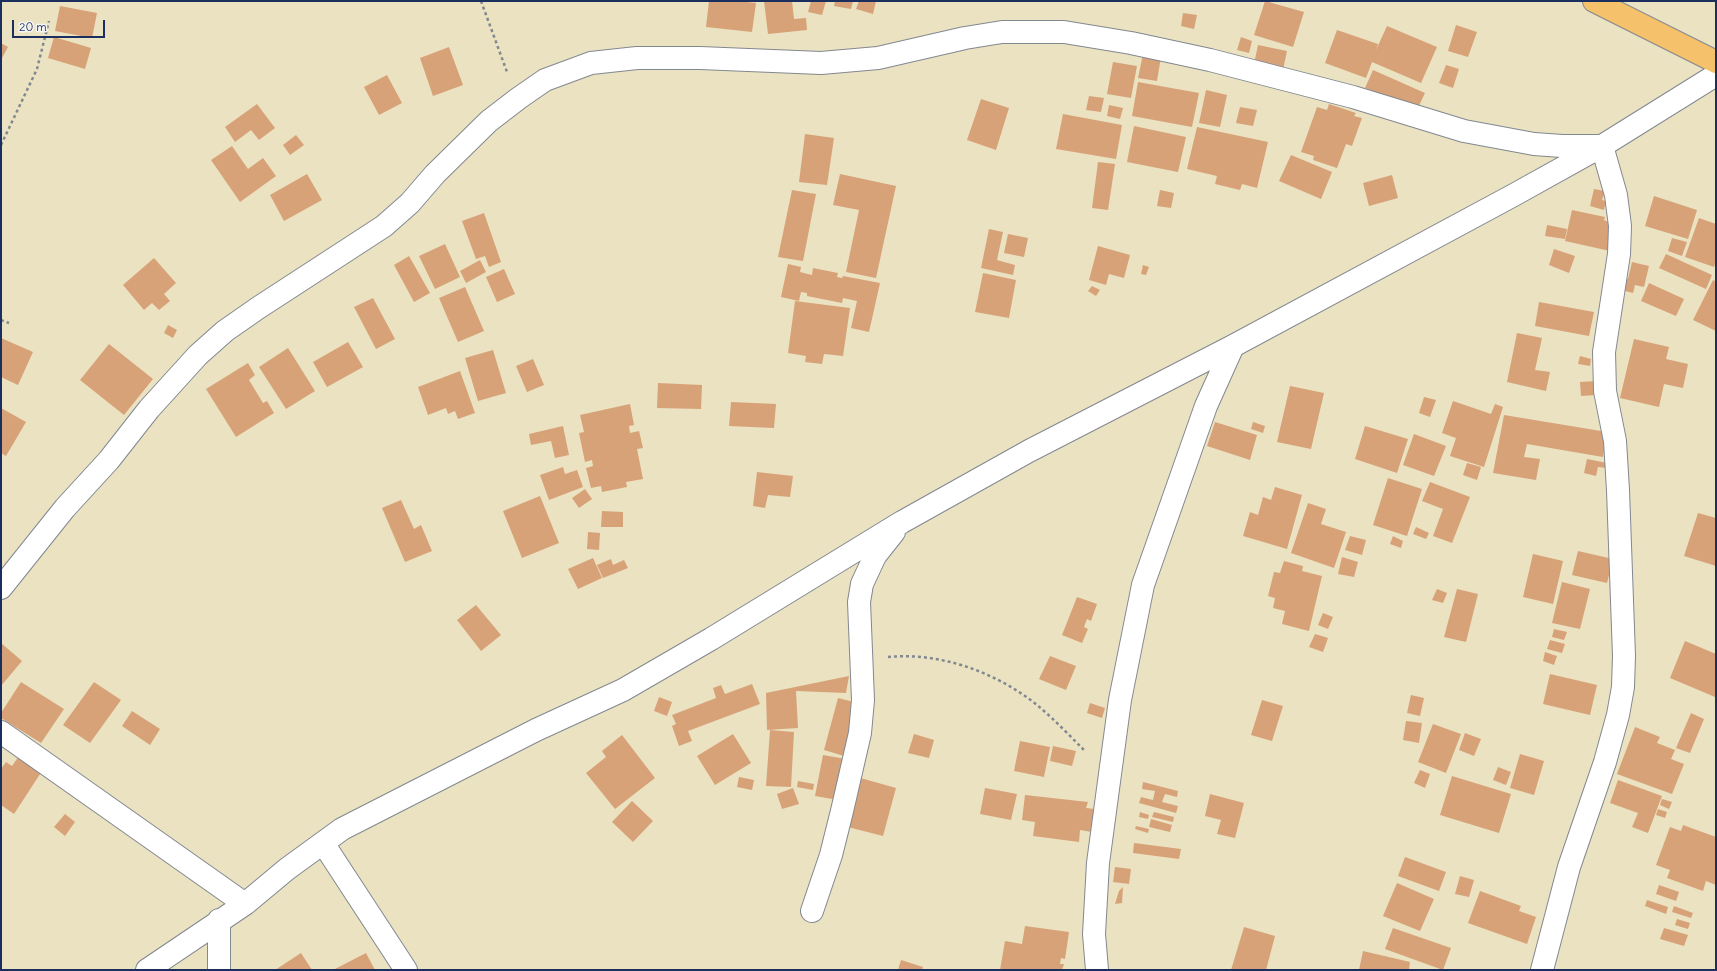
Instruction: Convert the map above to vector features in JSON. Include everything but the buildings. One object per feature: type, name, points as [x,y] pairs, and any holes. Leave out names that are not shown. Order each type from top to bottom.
[{"type":"main road","points":[[1594,1],[1716,62]]},
{"type":"street","points":[[1,588],[65,508],[109,460],[149,409],[198,355],[225,331],[384,226],[410,203],[435,174],[490,121],[518,98],[544,80],[592,63],[637,58],[700,58],[821,63],[878,58],[965,38],[1002,32],[1064,32],[1131,43],[1210,60],[1353,97],[1464,131],[1505,140],[1562,146],[1602,146]]},
{"type":"street","points":[[147,970],[219,920],[245,904],[287,869],[342,829],[445,778],[536,730],[623,690],[776,600],[902,522],[1029,451],[1233,346],[1480,214],[1602,146],[1716,75]]},
{"type":"street","points":[[1542,970],[1569,867],[1611,742],[1623,687],[1618,490],[1615,441],[1605,391],[1604,352],[1619,254],[1620,226],[1616,195],[1602,146]]},
{"type":"street","points":[[1097,970],[1094,934],[1098,863],[1120,700],[1143,585],[1206,406],[1233,346]]},
{"type":"street","points":[[812,911],[838,826],[860,733],[863,700],[859,609],[862,584],[875,556],[902,522]]},
{"type":"street","points":[[1,732],[80,787],[153,841],[245,904]]},
{"type":"street","points":[[323,843],[406,970]]},
{"type":"street","points":[[219,920],[219,970]]},
{"type":"path","points":[[481,1],[518,98]]},
{"type":"path","points":[[1,145],[37,69],[49,21]]},
{"type":"path","points":[[1,320],[8,323]]},
{"type":"path","points":[[862,659],[897,656],[940,659],[967,667],[995,680],[1020,693],[1037,705],[1109,776]]}]
